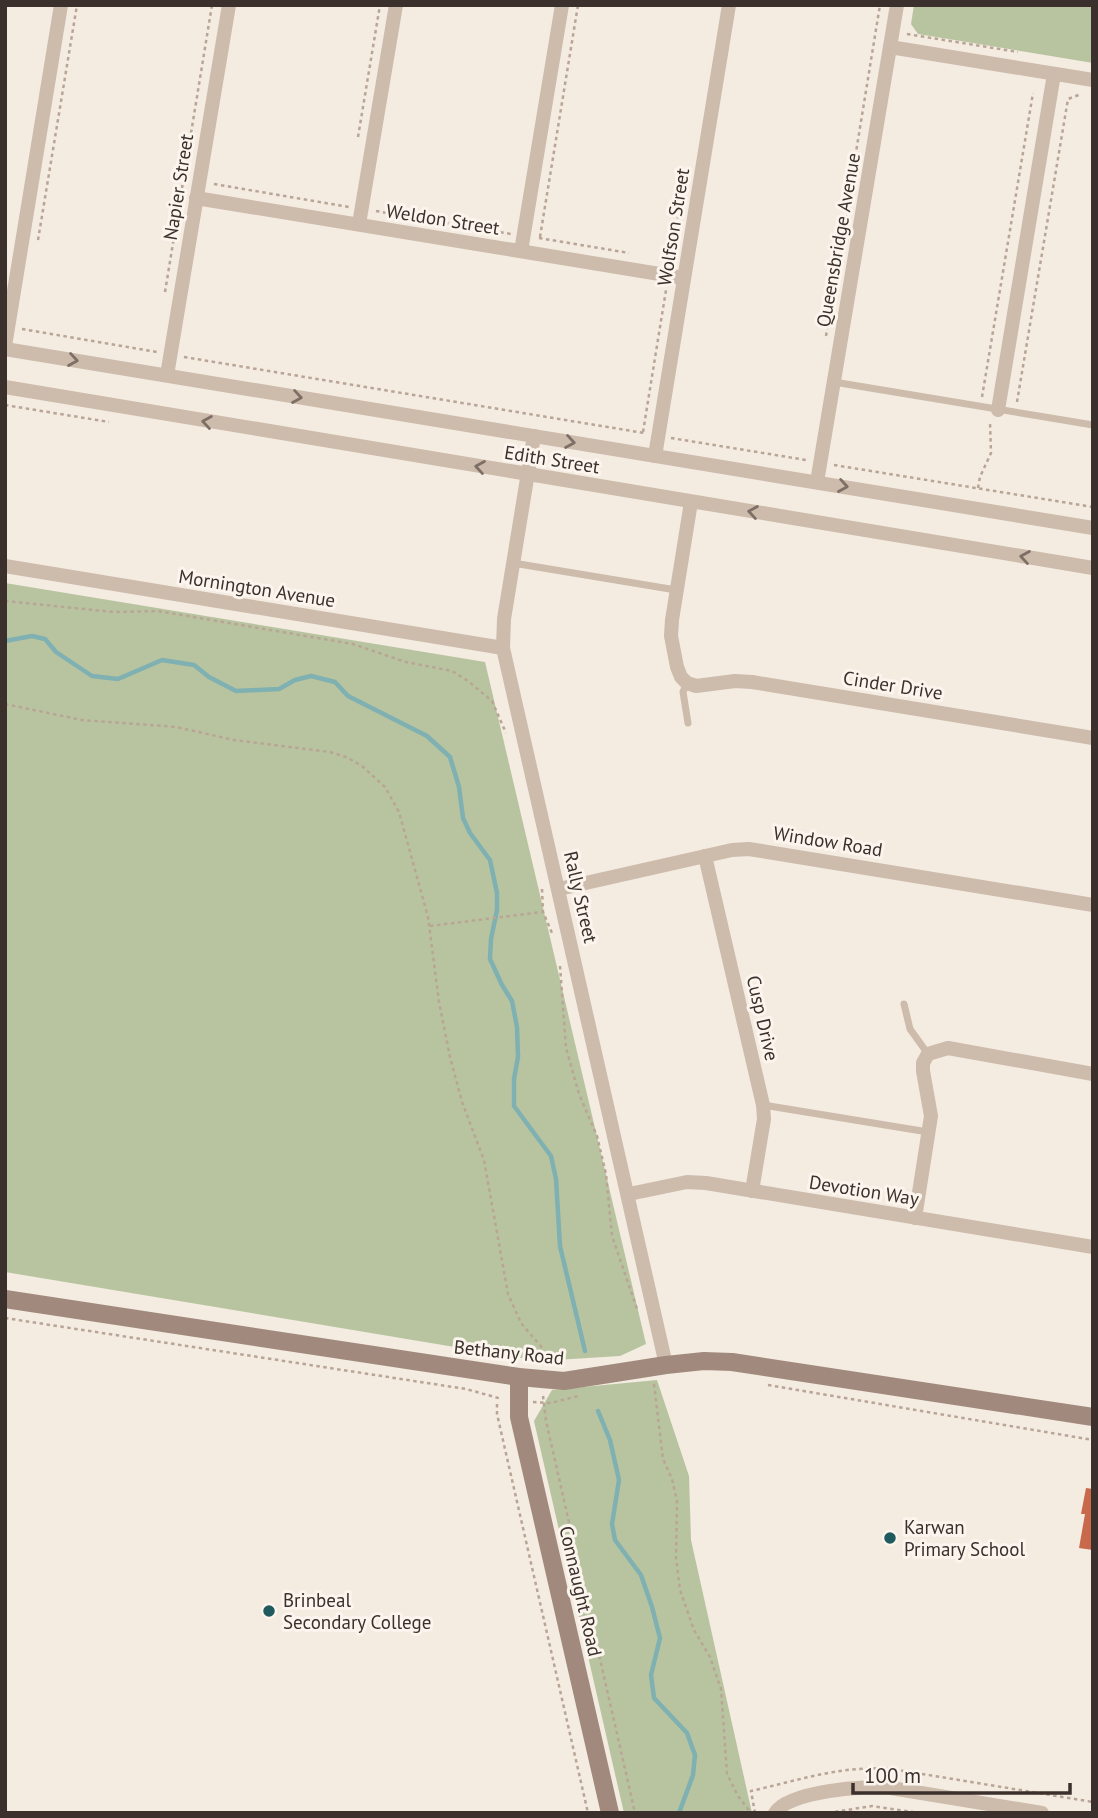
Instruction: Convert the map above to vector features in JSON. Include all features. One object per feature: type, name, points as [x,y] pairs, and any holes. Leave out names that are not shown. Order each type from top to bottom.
[{"type":"street","points":[[5,347],[61,5]]},
{"type":"street","name":"Napier Street","points":[[167,375],[229,5]]},
{"type":"street","points":[[359,224],[396,5]]},
{"type":"street","points":[[521,251],[562,5]]},
{"type":"street","name":"Wolfson Street","points":[[654,456],[729,5]]},
{"type":"street","name":"Queensbridge Avenue","points":[[817,482],[897,5]]},
{"type":"street","points":[[890,47],[1093,80]]},
{"type":"street","points":[[989,408],[1054,74]]},
{"type":"street","name":"Weldon Street","points":[[196,198],[684,278]]},
{"type":"street","name":"Edith Street","points":[[5,347],[1093,528]]},
{"type":"street","name":"Edith Street","points":[[5,387],[1093,568]]},
{"type":"street","name":"Rally Street","points":[[534,436],[504,619],[503,648],[629,1194],[659,1366]]},
{"type":"street","points":[[687,683],[681,677],[671,636],[691,502]]},
{"type":"street","name":"Mornington Avenue","points":[[5,566],[503,648]]},
{"type":"street","name":"Cinder Drive","points":[[687,683],[705,687],[735,681],[752,682],[1093,738]]},
{"type":"street","name":"Window Road","points":[[559,889],[732,850],[764,850],[1093,905]]},
{"type":"street","name":"Cusp Drive","points":[[705,856],[763,1105],[764,1119],[752,1191]]},
{"type":"street","points":[[915,1218],[929,1132],[931,1104],[923,1063],[928,1054],[948,1048],[1093,1073]]},
{"type":"street","name":"Devotion Way","points":[[629,1194],[687,1182],[1093,1247]]},
{"type":"street","name":"Bethany Road","points":[[5,1299],[544,1380],[585,1378],[704,1361],[761,1365],[1093,1418]]},
{"type":"street","name":"Connaught Road","points":[[519,1377],[519,1417],[610,1813]]},
{"type":"street","points":[[775,1813],[781,1805],[792,1801],[841,1789],[867,1786],[1042,1813]]},
{"type":"lane","points":[[834,382],[1093,425]]},
{"type":"lane","points":[[513,563],[676,590]]},
{"type":"lane","points":[[687,683],[683,692],[688,723]]},
{"type":"lane","points":[[904,1004],[910,1029],[928,1054]]},
{"type":"lane","points":[[763,1105],[929,1132]]},
{"type":"path","points":[[37,248],[77,5]]},
{"type":"path","points":[[164,297],[212,5]]},
{"type":"path","points":[[358,139],[380,5]]},
{"type":"path","points":[[539,238],[578,5]]},
{"type":"path","points":[[826,336],[880,5]]},
{"type":"path","points":[[907,34],[1026,53]]},
{"type":"path","points":[[978,488],[991,453],[989,408],[1034,86]]},
{"type":"path","points":[[1033,93],[1068,99],[1079,93],[1086,95]]},
{"type":"path","points":[[1015,412],[1068,99]]},
{"type":"path","points":[[8,327],[1093,507]]},
{"type":"path","points":[[5,405],[109,422]]},
{"type":"path","points":[[5,601],[114,612],[158,611],[361,646],[406,662],[452,671],[492,701],[500,714],[509,743]]},
{"type":"path","points":[[5,704],[82,720],[176,727],[234,740],[330,752],[346,757],[375,776],[393,799],[430,926],[439,1002],[450,1057],[462,1102],[484,1160],[508,1294],[521,1323],[543,1349],[546,1421],[635,1813]]},
{"type":"path","points":[[541,880],[542,912],[553,934]]},
{"type":"path","points":[[430,926],[542,912]]},
{"type":"path","points":[[559,964],[566,1048],[579,1094],[597,1136],[606,1174],[612,1236],[641,1320]]},
{"type":"path","points":[[659,1366],[658,1410],[663,1459],[673,1479],[677,1501],[676,1558],[680,1590],[694,1630],[710,1657],[720,1689],[727,1774],[738,1796],[751,1813]]},
{"type":"path","points":[[497,1404],[497,1414],[588,1813]]},
{"type":"path","points":[[828,1813],[872,1806],[920,1813]]},
{"type":"green space","points":[[914,5],[1093,5],[1093,63],[918,34],[911,24]]},
{"type":"green space","points":[[5,583],[485,662],[646,1344],[620,1356],[539,1361],[5,1272]]},
{"type":"green space","points":[[657,1380],[689,1476],[691,1540],[752,1813],[624,1813],[534,1421],[552,1390]]},
{"type":"building","points":[[1086,1488],[1093,1489],[1093,1550],[1079,1548]]},
{"type":"waterway","points":[[5,641],[32,636],[45,639],[56,652],[92,676],[118,679],[162,660],[194,665],[209,677],[236,691],[279,689],[295,680],[311,676],[335,682],[348,696],[427,736],[450,757],[459,787],[463,818],[470,833],[490,860],[497,893],[490,959],[512,1001],[517,1027],[518,1057],[514,1079],[514,1106],[551,1156],[556,1179],[560,1246],[585,1351]]},
{"type":"waterway","points":[[598,1411],[610,1440],[619,1480],[612,1524],[615,1540],[641,1575],[660,1638],[651,1675],[654,1698],[687,1733],[695,1755],[693,1775],[679,1813]]},
{"type":"place","name":"Karwan Primary School","points":[[890,1538]]},
{"type":"place","name":"Brinbeal Secondary College","points":[[269,1611]]}]
